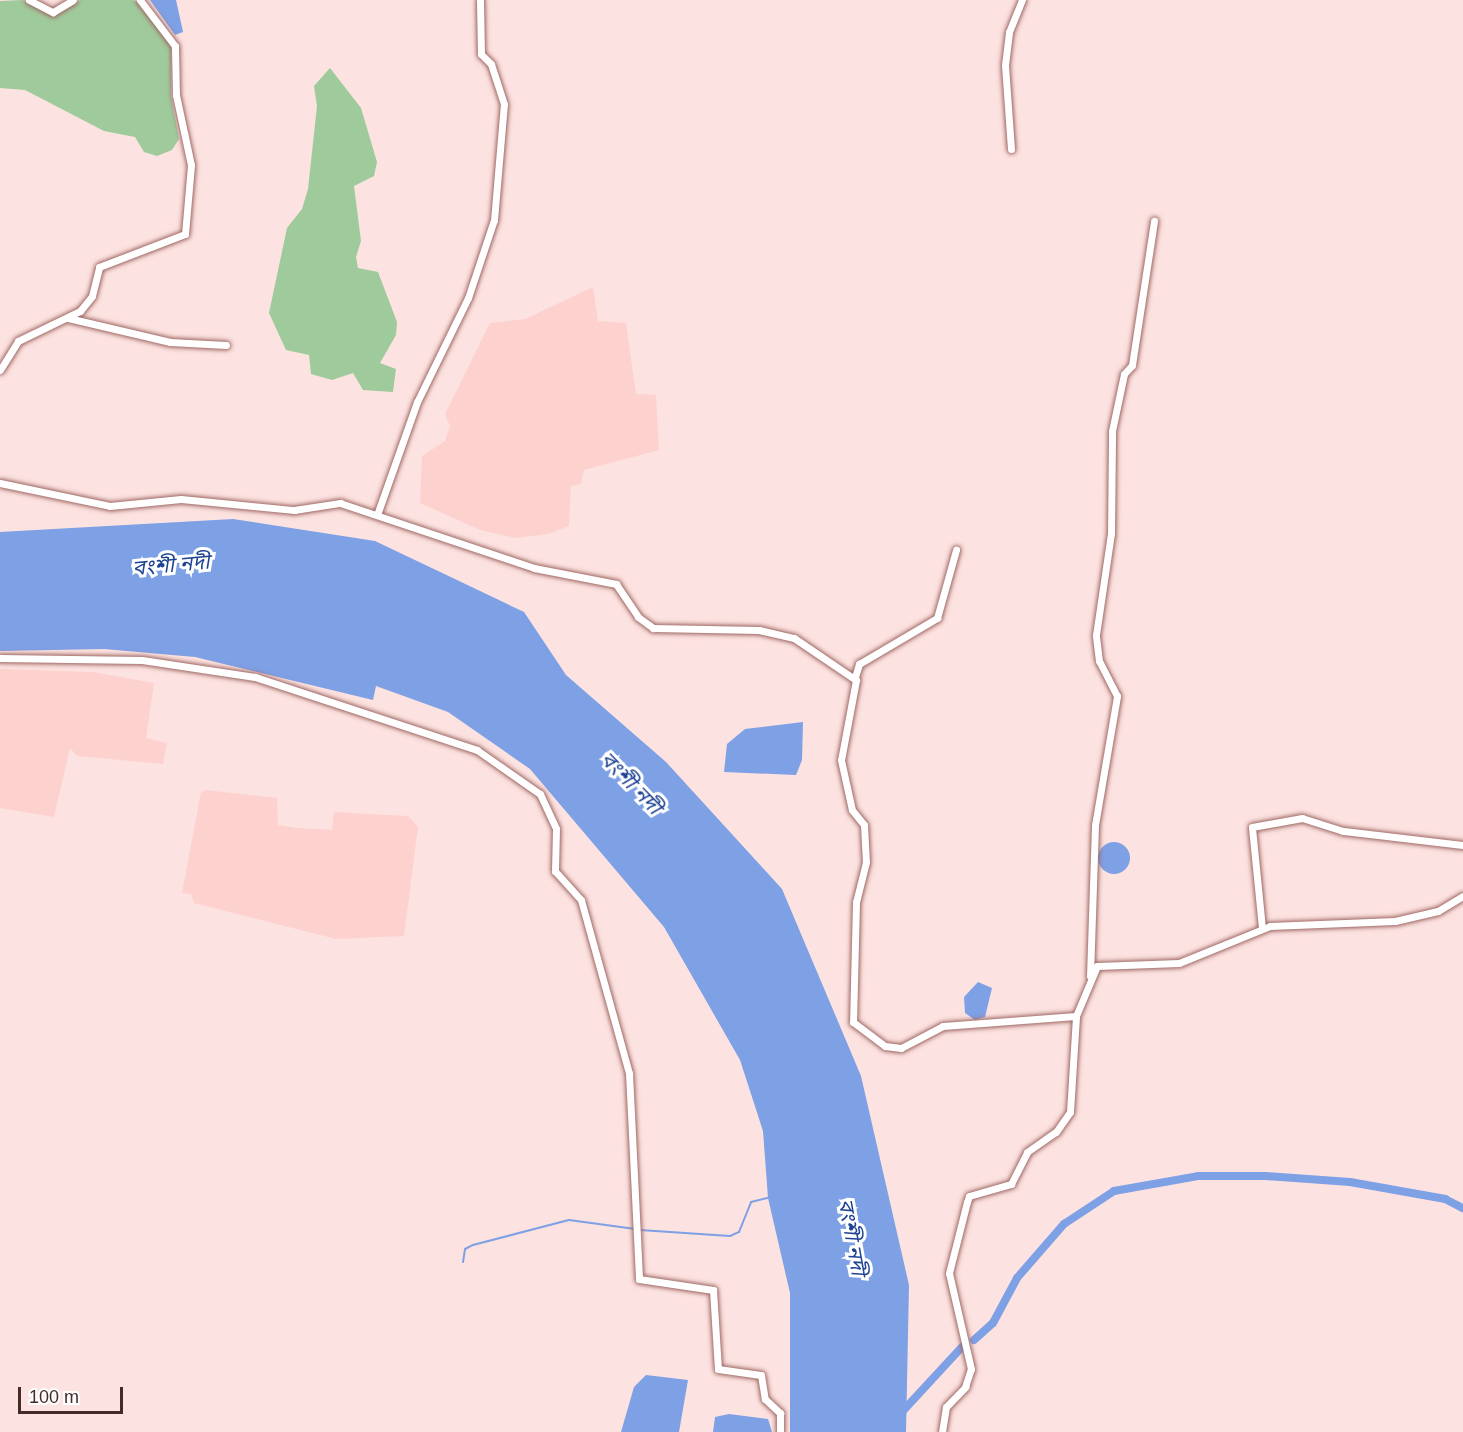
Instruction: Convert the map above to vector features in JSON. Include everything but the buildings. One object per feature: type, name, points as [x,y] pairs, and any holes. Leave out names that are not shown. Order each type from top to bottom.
[{"type":"street","points":[[29,0],[53,12],[73,0]]},
{"type":"street","points":[[0,370],[18,341],[68,318],[92,296],[99,267],[184,234],[190,165],[176,95],[175,45],[140,0]]},
{"type":"street","points":[[378,512],[417,402],[468,298],[494,220],[504,104],[491,64],[481,54],[480,0]]},
{"type":"street","points":[[1011,149],[1005,65],[1009,32],[1022,0]]},
{"type":"street","points":[[1090,976],[1095,825],[1117,696],[1099,661],[1096,635],[1111,534],[1112,431],[1120,385],[1132,365],[1154,221]]},
{"type":"street","points":[[68,318],[170,342],[226,345]]},
{"type":"street","points":[[0,483],[110,506],[181,499],[247,509],[309,509],[340,502],[378,512],[534,568],[616,584],[638,617],[653,628],[780,633],[822,652],[855,677]]},
{"type":"street","points":[[956,550],[938,618],[859,664],[855,677],[854,712],[841,760],[852,810],[864,825],[866,862],[856,902],[853,1022],[885,1046],[901,1048],[943,1026],[1076,1016]]},
{"type":"street","points":[[0,658],[142,660],[255,677],[477,750],[540,794],[556,829],[555,871],[581,900],[629,1073],[639,1279],[713,1290],[719,1371],[761,1375],[765,1399],[780,1413],[780,1432]]},
{"type":"street","points":[[1262,928],[1252,827],[1302,818],[1343,831],[1463,845]]},
{"type":"street","points":[[942,1432],[946,1407],[964,1387],[971,1369],[949,1273],[966,1202],[969,1196],[1011,1184],[1028,1152],[1056,1132],[1070,1112],[1076,1016],[1090,976],[1097,966],[1179,963],[1262,928],[1395,921],[1438,911],[1463,896]]},
{"type":"shaded area","points":[[593,287],[598,321],[626,323],[636,394],[656,395],[659,450],[584,470],[581,484],[571,486],[569,526],[548,534],[516,538],[480,530],[420,503],[422,456],[445,441],[450,426],[445,414],[490,323],[525,319]]},
{"type":"shaded area","points":[[0,669],[93,672],[154,683],[146,738],[167,743],[163,764],[77,756],[70,748],[54,817],[0,808]]},
{"type":"shaded area","points":[[206,790],[277,798],[278,825],[298,828],[332,830],[334,812],[408,816],[418,827],[404,936],[336,939],[194,903],[191,894],[182,893],[201,792]]},
{"type":"green space","points":[[23,0],[54,17],[80,0],[133,0],[144,6],[171,44],[171,96],[179,139],[172,150],[157,156],[144,152],[135,137],[104,131],[25,90],[0,88],[0,1]]},
{"type":"green space","points":[[330,68],[361,108],[377,162],[374,176],[354,186],[361,241],[356,257],[358,268],[378,272],[397,322],[396,335],[380,363],[396,369],[393,392],[363,390],[353,373],[332,380],[311,374],[309,355],[286,350],[269,313],[287,228],[302,209],[308,189],[317,106],[314,86]]},
{"type":"water","points":[[150,0],[176,0],[183,32],[175,35]]},
{"type":"water","name":"বংশী নদী","points":[[233,519],[375,541],[524,612],[566,675],[666,762],[782,889],[861,1076],[909,1285],[906,1432],[790,1432],[790,1293],[768,1198],[763,1131],[740,1060],[664,927],[530,769],[448,712],[376,686],[373,700],[195,657],[104,649],[0,651],[0,532]]},
{"type":"water","points":[[803,722],[802,760],[796,775],[724,772],[727,744],[745,729]]},
{"type":"water","points":[[1114,842],[1125,847],[1130,858],[1125,869],[1114,874],[1103,869],[1098,858],[1103,847]]},
{"type":"water","points":[[978,982],[992,988],[985,1017],[975,1020],[965,1013],[964,997]]},
{"type":"water","points":[[646,1375],[688,1380],[679,1432],[621,1432],[634,1387]]},
{"type":"water","points":[[729,1414],[768,1419],[772,1432],[713,1432],[715,1417]]},
{"type":"waterway","points":[[974,1340],[993,1323],[1017,1278],[1064,1224],[1114,1191],[1198,1176],[1265,1176],[1350,1182],[1445,1199],[1463,1208]]},
{"type":"waterway","points":[[640,1230],[730,1236],[739,1232],[751,1202],[771,1197]]},
{"type":"waterway","points":[[463,1262],[465,1249],[473,1245],[569,1220],[635,1229]]},
{"type":"waterway","points":[[901,1413],[962,1347]]}]
